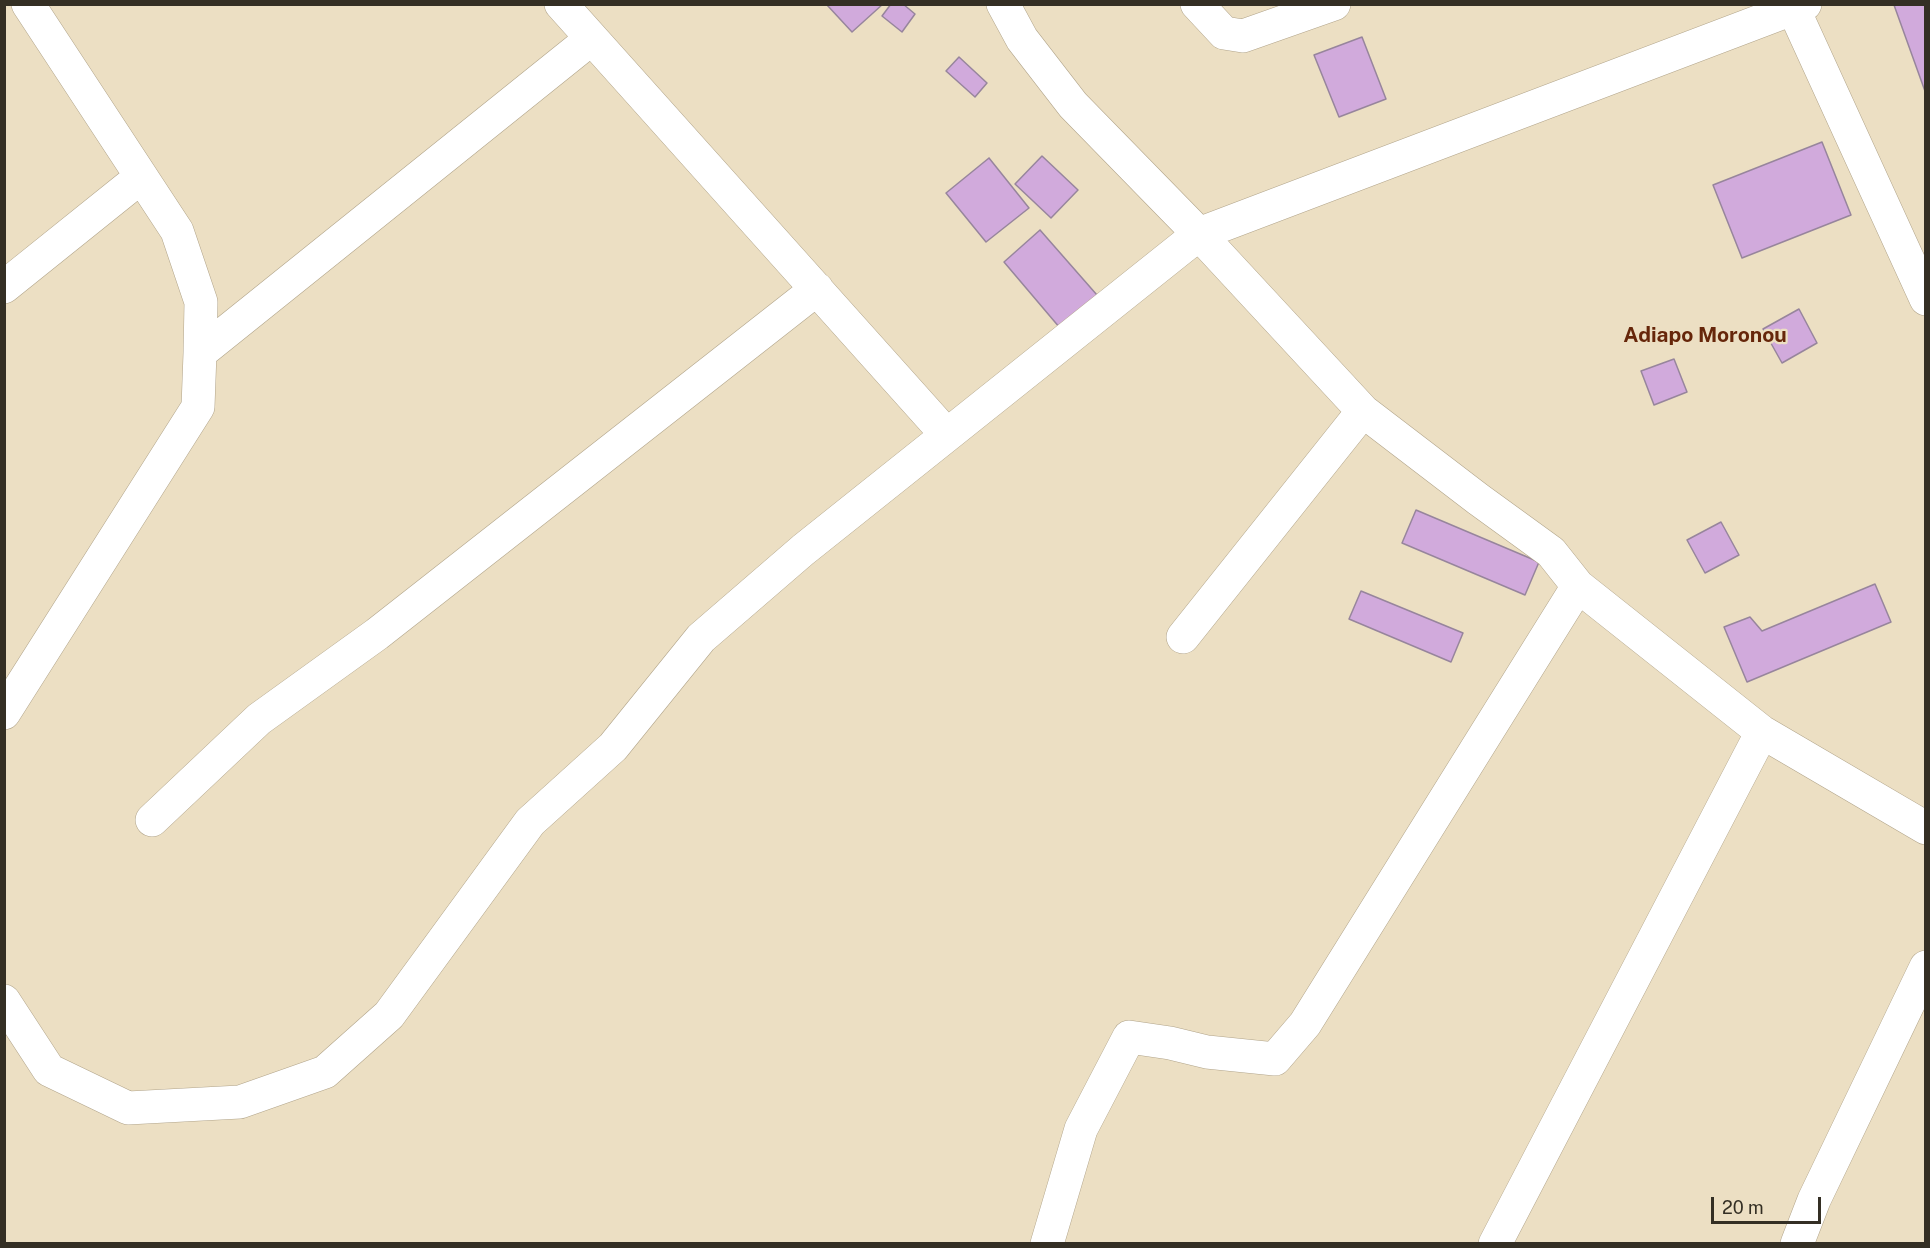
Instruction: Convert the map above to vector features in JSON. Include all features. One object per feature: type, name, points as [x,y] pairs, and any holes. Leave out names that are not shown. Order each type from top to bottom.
[{"type":"street","points":[[4,713],[198,407],[200,353],[201,302],[177,231],[28,4]]},
{"type":"street","points":[[561,4],[947,435]]},
{"type":"street","points":[[1003,4],[1022,39],[1073,105],[1198,234],[1363,411],[1551,552],[1578,586],[1762,732],[1926,828]]},
{"type":"street","points":[[1197,4],[1224,33],[1243,36],[1334,4]]},
{"type":"street","points":[[4,1001],[49,1070],[128,1108],[240,1102],[325,1072],[389,1015],[530,822],[613,747],[701,638],[804,550],[1198,234],[1799,7],[1926,299]]},
{"type":"street","points":[[200,353],[591,39]]},
{"type":"street","points":[[4,287],[141,177]]},
{"type":"street","points":[[152,820],[259,719],[377,634],[817,289]]},
{"type":"street","points":[[1183,637],[1363,411]]},
{"type":"street","points":[[1047,1244],[1081,1129],[1129,1037],[1170,1043],[1207,1052],[1275,1059],[1305,1024],[1578,586]]},
{"type":"street","points":[[1495,1244],[1762,732]]},
{"type":"street","points":[[1797,1244],[1819,1190],[1926,968]]},
{"type":"building","points":[[827,4],[883,4],[852,32],[827,5]]},
{"type":"building","points":[[891,4],[903,4],[915,14],[902,32],[882,16]]},
{"type":"building","points":[[1926,4],[1926,94],[1894,5]]},
{"type":"building","points":[[1362,37],[1386,99],[1339,117],[1314,55]]},
{"type":"building","points":[[959,57],[987,83],[975,97],[946,71]]},
{"type":"building","points":[[1822,142],[1851,215],[1742,258],[1713,185]]},
{"type":"building","points":[[1042,156],[1078,190],[1051,218],[1015,184]]},
{"type":"building","points":[[989,158],[1029,208],[986,242],[946,193]]},
{"type":"building","points":[[1040,230],[1097,295],[1060,328],[1004,262]]},
{"type":"building","points":[[1799,309],[1817,343],[1782,363],[1763,329]]},
{"type":"building","points":[[1674,359],[1687,392],[1654,405],[1641,371]]},
{"type":"building","points":[[1416,510],[1539,562],[1525,595],[1402,543]]},
{"type":"building","points":[[1721,522],[1739,555],[1705,573],[1687,540]]},
{"type":"building","points":[[1875,584],[1891,622],[1747,682],[1724,627],[1750,617],[1762,631]]},
{"type":"building","points":[[1361,591],[1463,633],[1451,662],[1349,619]]},
{"type":"district","name":"Adiapo Moronou","points":[[1705,336]]}]
